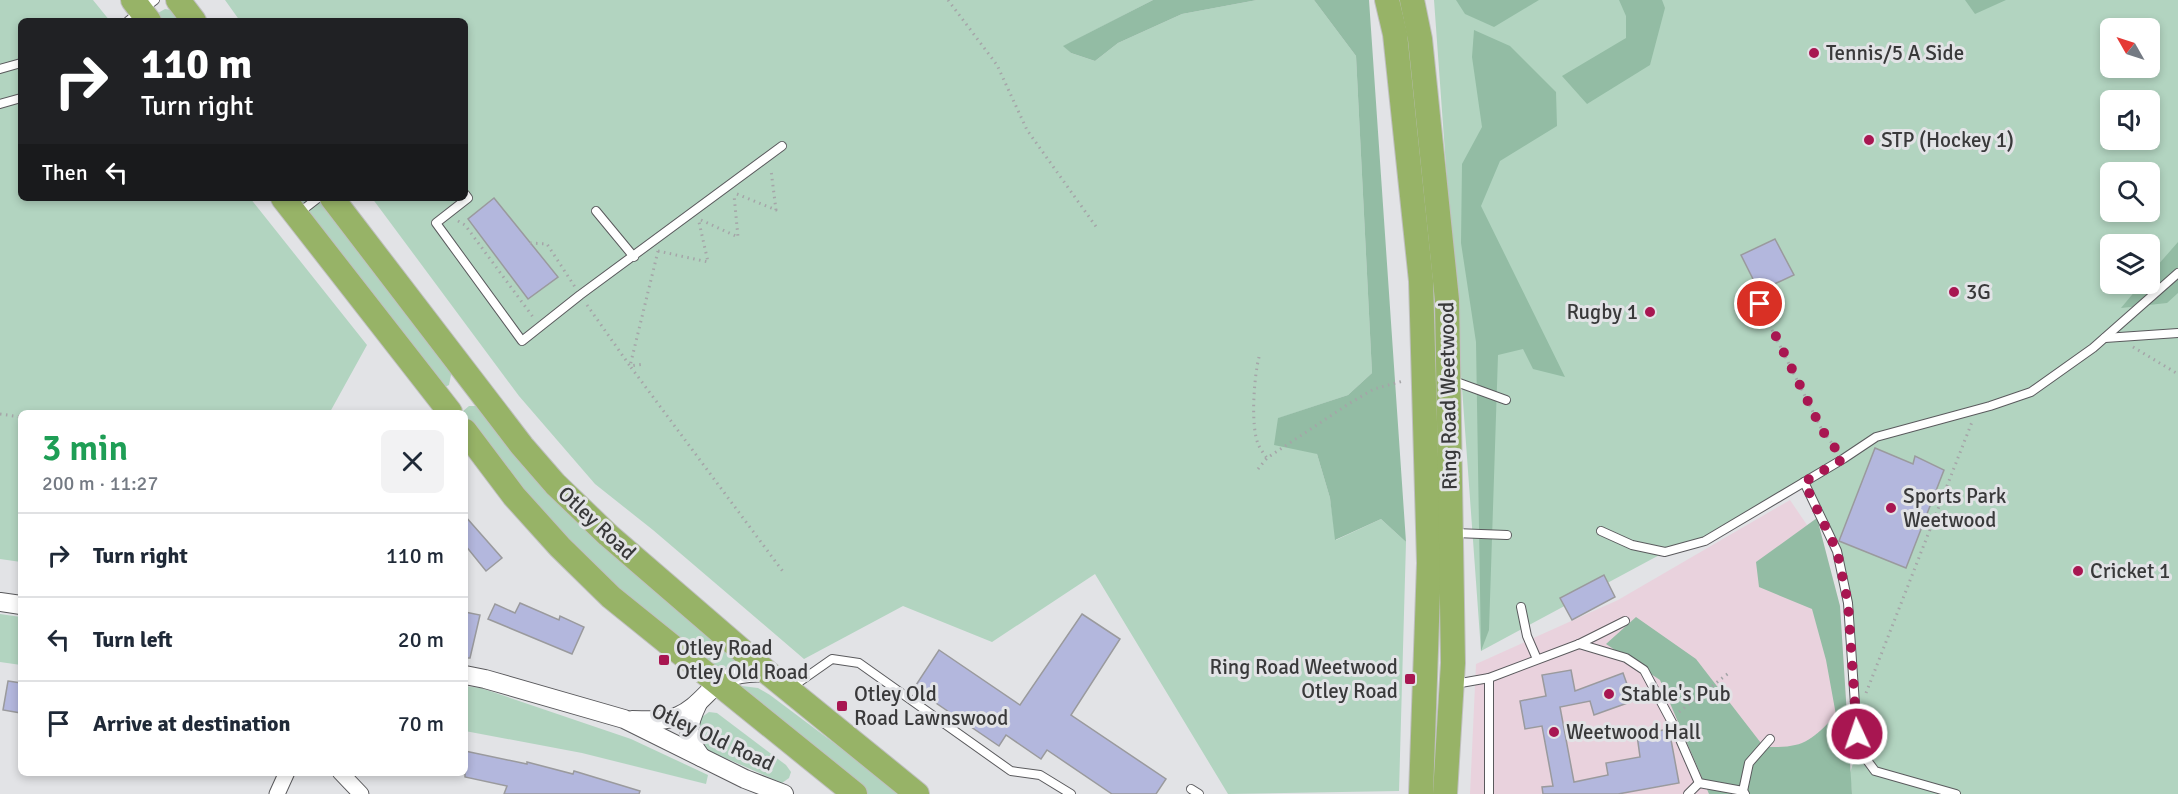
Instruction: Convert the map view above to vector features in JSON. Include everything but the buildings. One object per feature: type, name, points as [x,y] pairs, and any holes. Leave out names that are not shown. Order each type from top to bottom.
[{"type":"highway","points":[[178,0],[192,18]]},
{"type":"highway","name":"Ring Road Weetwood","points":[[1387,0],[1395,34],[1421,281],[1429,563],[1421,794]]},
{"type":"highway","name":"Ring Road Weetwood","points":[[1412,0],[1420,39],[1447,300],[1459,383],[1451,532],[1453,663],[1445,794]]},
{"type":"highway","name":"Otley Road","points":[[334,201],[522,446],[555,484],[608,535],[768,673],[917,794]]},
{"type":"highway","points":[[290,206],[446,410]]},
{"type":"highway","points":[[448,410],[476,385]]},
{"type":"highway","name":"Otley Road","points":[[468,435],[514,496],[560,547],[611,597],[855,794]]},
{"type":"street","points":[[0,602],[18,605]]},
{"type":"street","name":"Otley Old Road","points":[[624,719],[665,720],[680,715],[698,703],[717,684],[742,674],[768,673]]},
{"type":"street","name":"Otley Old Road","points":[[468,676],[624,719],[745,779],[784,794]]},
{"type":"street","points":[[698,703],[688,733],[692,745],[701,757]]},
{"type":"street","points":[[277,794],[285,776]]},
{"type":"street","points":[[344,776],[361,794]]},
{"type":"lane","points":[[0,69],[18,64]]},
{"type":"lane","points":[[0,104],[18,99]]},
{"type":"lane","points":[[464,201],[436,223],[522,341],[580,295],[782,146]]},
{"type":"lane","points":[[290,206],[308,201]]},
{"type":"lane","points":[[596,211],[634,257]]},
{"type":"lane","points":[[1601,531],[1632,545],[1665,552],[1705,541],[1876,437],[1977,410],[2031,392],[2105,338],[2178,273]]},
{"type":"lane","points":[[2105,338],[2178,333]]},
{"type":"lane","points":[[1459,383],[1506,400]]},
{"type":"lane","points":[[1804,482],[1837,551],[1848,603],[1858,748],[1875,771],[1956,794]]},
{"type":"lane","points":[[1451,532],[1507,535]]},
{"type":"lane","points":[[1521,607],[1527,636],[1537,659]]},
{"type":"lane","points":[[1450,684],[1489,678],[1578,644],[1625,621]]},
{"type":"lane","points":[[1578,644],[1626,658],[1644,670],[1670,718],[1699,783]]},
{"type":"lane","points":[[789,690],[832,659],[859,663],[1011,771],[1040,775],[1071,794]]},
{"type":"lane","points":[[1489,678],[1489,794]]},
{"type":"lane","points":[[1699,783],[1744,792],[1749,763],[1770,739]]},
{"type":"lane","points":[[1688,794],[1699,783]]},
{"type":"lane","points":[[1191,789],[1199,794]]},
{"type":"path","points":[[948,0],[998,65],[1026,130],[1097,228]]},
{"type":"path","points":[[652,243],[658,251],[708,262],[698,219],[738,237],[733,192],[776,210],[769,156]]},
{"type":"path","points":[[450,212],[465,225],[541,327]]},
{"type":"path","points":[[530,243],[547,244],[630,366],[784,573]]},
{"type":"path","points":[[630,366],[658,251]]},
{"type":"path","points":[[1774,284],[1760,304],[1822,430],[1843,459]]},
{"type":"path","points":[[2130,345],[2178,374]]},
{"type":"path","points":[[1259,357],[1255,371],[1254,422],[1258,444],[1267,458]]},
{"type":"path","points":[[630,366],[644,364]]},
{"type":"path","points":[[1258,469],[1267,458],[1350,403],[1374,390],[1392,386],[1423,373]]},
{"type":"path","points":[[1856,719],[1977,410]]},
{"type":"path","points":[[0,414],[18,417]]},
{"type":"path","points":[[1670,718],[1730,672]]},
{"type":"shaded area","points":[[1790,500],[1807,525],[1817,518],[1840,606],[1852,794],[1470,794],[1476,664],[1618,600]]},
{"type":"green space","points":[[0,0],[93,0],[108,18],[18,18],[18,201],[252,201],[367,345],[331,410],[18,410],[18,562],[0,559]]},
{"type":"green space","points":[[225,0],[1153,0],[1064,46],[1071,53],[1095,61],[1118,43],[1182,14],[1257,0],[1314,0],[1356,56],[1372,373],[1348,395],[1279,418],[1317,454],[1330,498],[1336,540],[1381,519],[1406,542],[1399,791],[1228,794],[1095,574],[992,642],[903,606],[804,659],[653,530],[595,484],[519,396],[374,201],[468,201],[468,18],[238,18]]},
{"type":"green space","points":[[1153,0],[1257,0],[1182,14],[1118,43],[1095,61],[1071,53],[1063,46]]},
{"type":"green space","points":[[1314,0],[1369,0],[1406,542],[1381,519],[1335,540],[1330,498],[1317,454],[1274,445],[1278,418],[1348,395],[1372,373],[1356,56]]},
{"type":"green space","points":[[1434,0],[2178,0],[2178,794],[1852,794],[1850,773],[1858,748],[1848,603],[1837,551],[1804,483],[1705,541],[1665,552],[1481,651]]},
{"type":"green space","points":[[1456,0],[1539,0],[1494,27],[1465,14]]},
{"type":"green space","points":[[1619,0],[1662,0],[1665,8],[1650,65],[1587,104],[1562,76],[1626,38],[1626,16]]},
{"type":"green space","points":[[1965,0],[2006,0],[1975,14]]},
{"type":"green space","points":[[165,9],[171,10],[183,18],[161,18],[158,13]]},
{"type":"green space","points":[[1474,30],[1510,46],[1556,92],[1557,126],[1500,161],[1481,206],[1565,377],[1533,369],[1523,349],[1498,355],[1489,630],[1481,651],[1476,342],[1461,243],[1462,164],[1482,127],[1472,57]]},
{"type":"green space","points":[[299,201],[325,201],[452,370],[449,385],[445,387]]},
{"type":"green space","points":[[2178,242],[2178,293],[2167,303],[2121,308],[2133,294],[2160,294],[2160,263]]},
{"type":"green space","points":[[469,406],[477,406],[743,662],[719,675],[615,589],[509,476],[468,423],[468,410],[464,410]]},
{"type":"green space","points":[[1817,518],[1840,606],[1852,794],[1709,794],[1660,680],[1606,644],[1636,617],[1696,659],[1764,747],[1797,745],[1812,738],[1836,715],[1826,660],[1812,609],[1759,587],[1756,562]]},
{"type":"green space","points":[[0,614],[18,617],[18,665],[0,662]]},
{"type":"green space","points":[[468,686],[481,688],[631,739],[708,775],[706,784],[582,753],[468,732]]},
{"type":"green space","points":[[742,686],[758,688],[770,695],[902,794],[868,794],[737,689]]},
{"type":"green space","points":[[709,712],[717,713],[786,765],[791,772],[789,778],[782,783],[707,750],[699,733],[699,725],[702,717]]},
{"type":"place","name":"Tennis/5 A Side","points":[[1814,53]]},
{"type":"place","name":"STP (Hockey 1)","points":[[1869,140]]},
{"type":"place","name":"3G","points":[[1954,292]]},
{"type":"place","name":"Rugby 1","points":[[1650,312]]},
{"type":"place","name":"Sports Park Weetwood","points":[[1891,508]]},
{"type":"place","name":"Cricket 1","points":[[2078,571]]},
{"type":"place","name":"Otley Road Otley Old Road","points":[[664,660]]},
{"type":"place","name":"Ring Road Weetwood Otley Road","points":[[1410,679]]},
{"type":"place","name":"Stable's Pub","points":[[1609,694]]},
{"type":"place","name":"Otley Old Road Lawnswood","points":[[842,706]]},
{"type":"place","name":"Weetwood Hall","points":[[1554,732]]},
{"type":"route","points":[[1760,304],[1822,430],[1843,459],[1804,482],[1837,551],[1848,603],[1857,734]]}]
